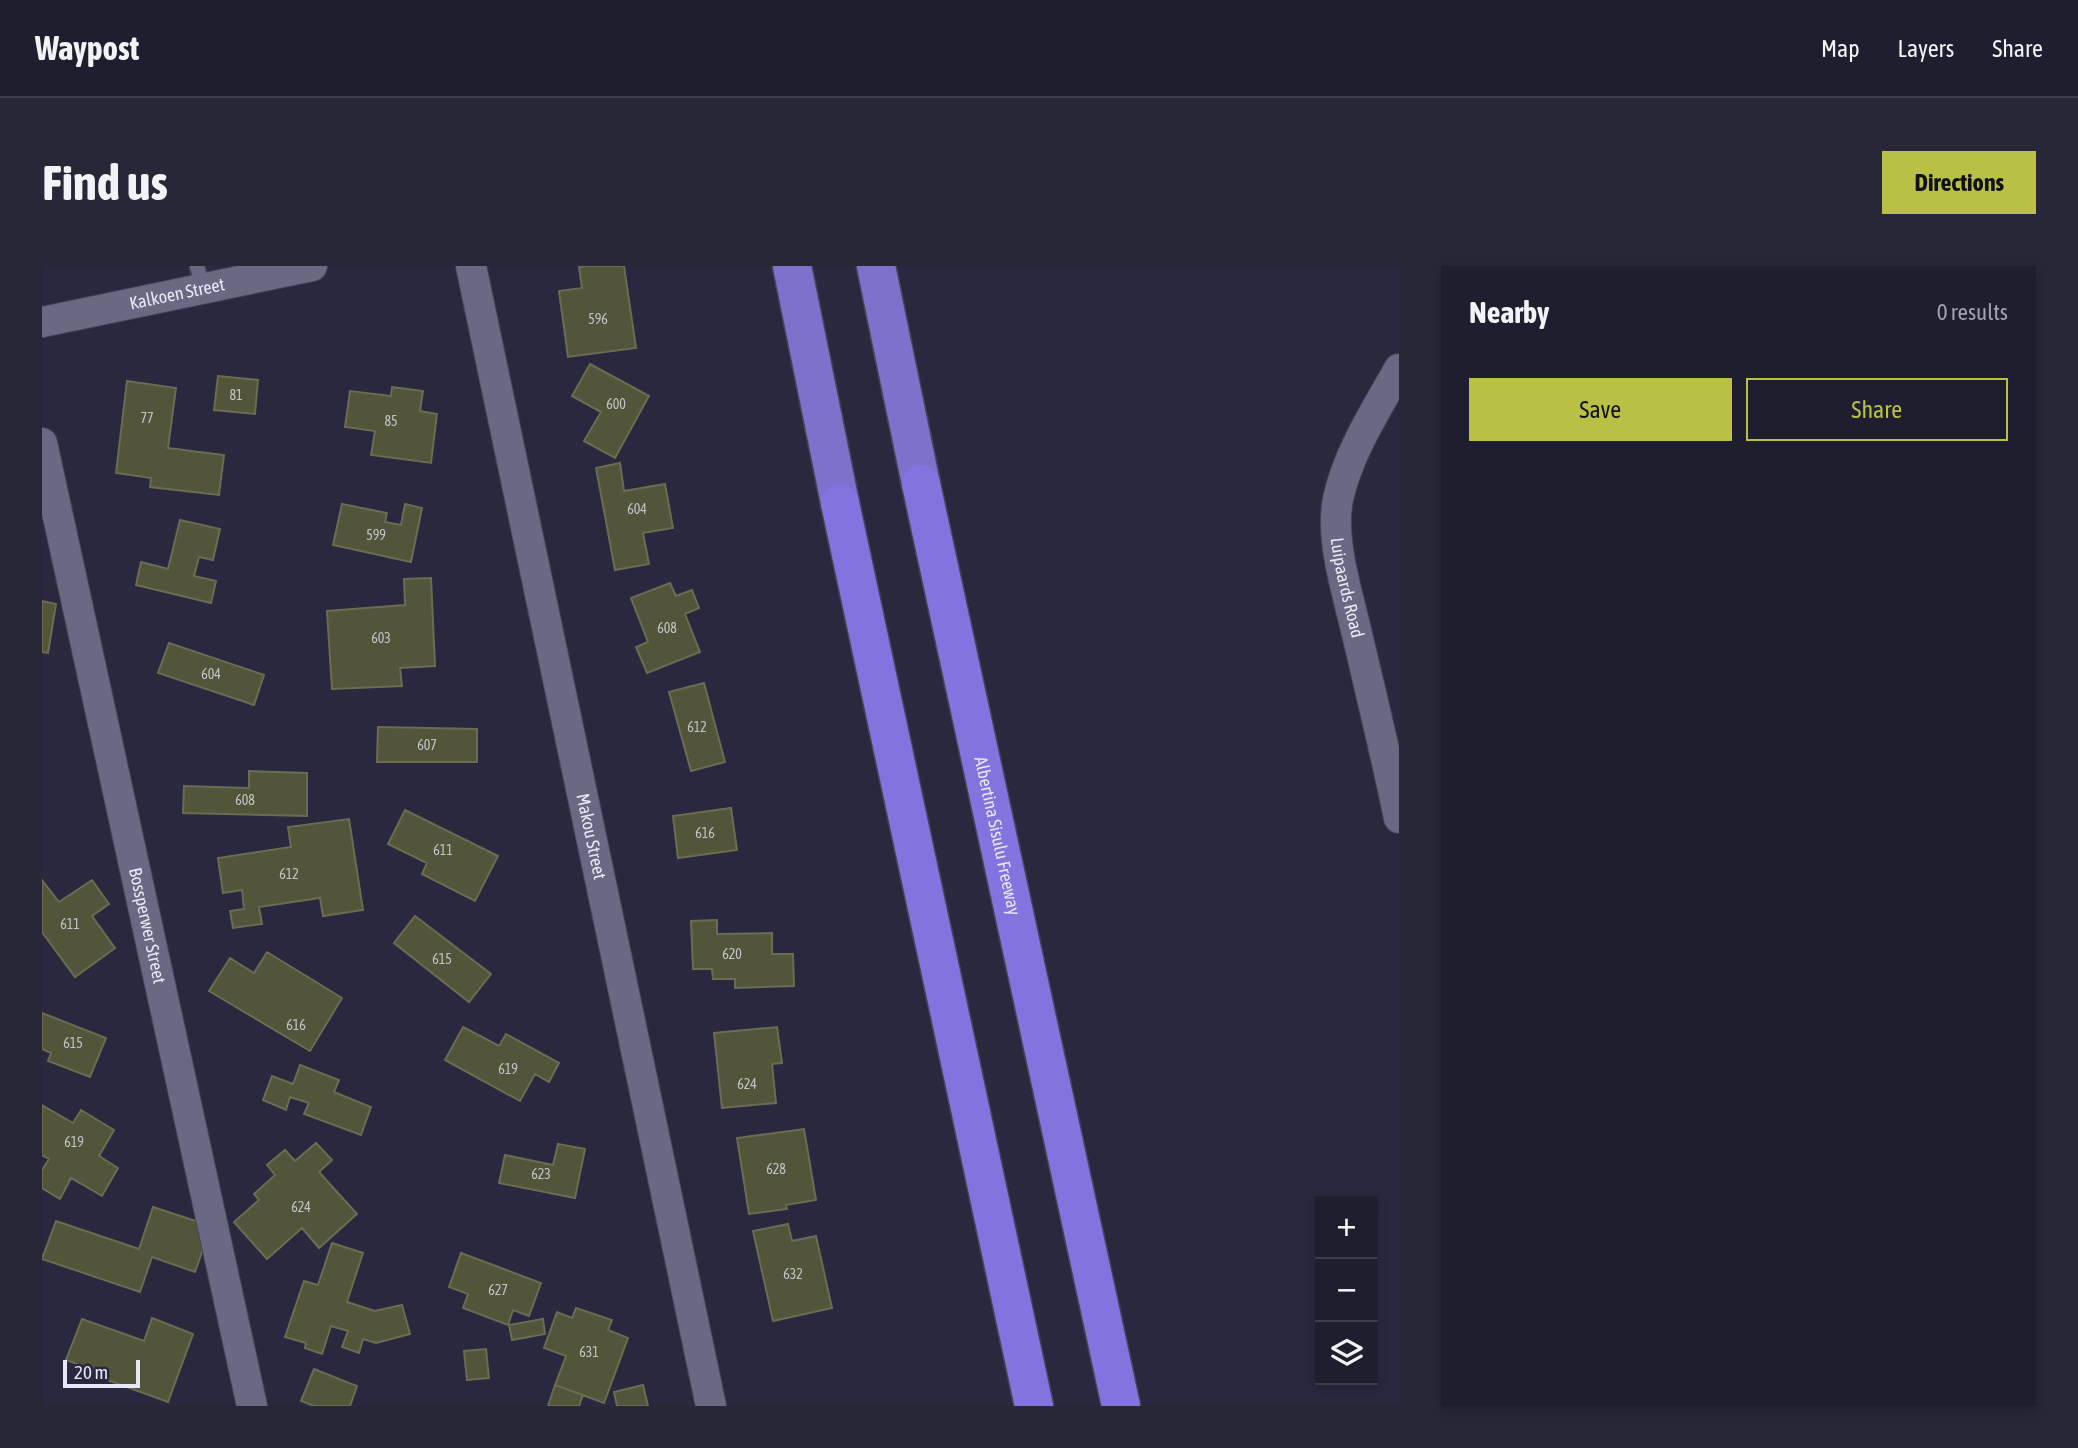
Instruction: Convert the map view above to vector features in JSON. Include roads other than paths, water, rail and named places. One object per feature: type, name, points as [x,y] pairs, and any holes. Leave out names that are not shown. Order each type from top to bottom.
[{"type":"highway","points":[[792,266],[840,503],[1034,1406]]},
{"type":"highway","name":"Albertina Sisulu Freeway","points":[[876,266],[1121,1406]]},
{"type":"street","name":"Kalkoen Street","points":[[42,322],[200,277],[308,266]]},
{"type":"street","name":"Makou Street","points":[[471,266],[711,1406]]},
{"type":"street","name":"Luipaards Road","points":[[1399,369],[1358,443],[1344,478],[1338,502],[1336,530],[1348,594],[1395,781],[1399,818]]},
{"type":"street","name":"Bossperwer Street","points":[[42,443],[253,1406]]}]
